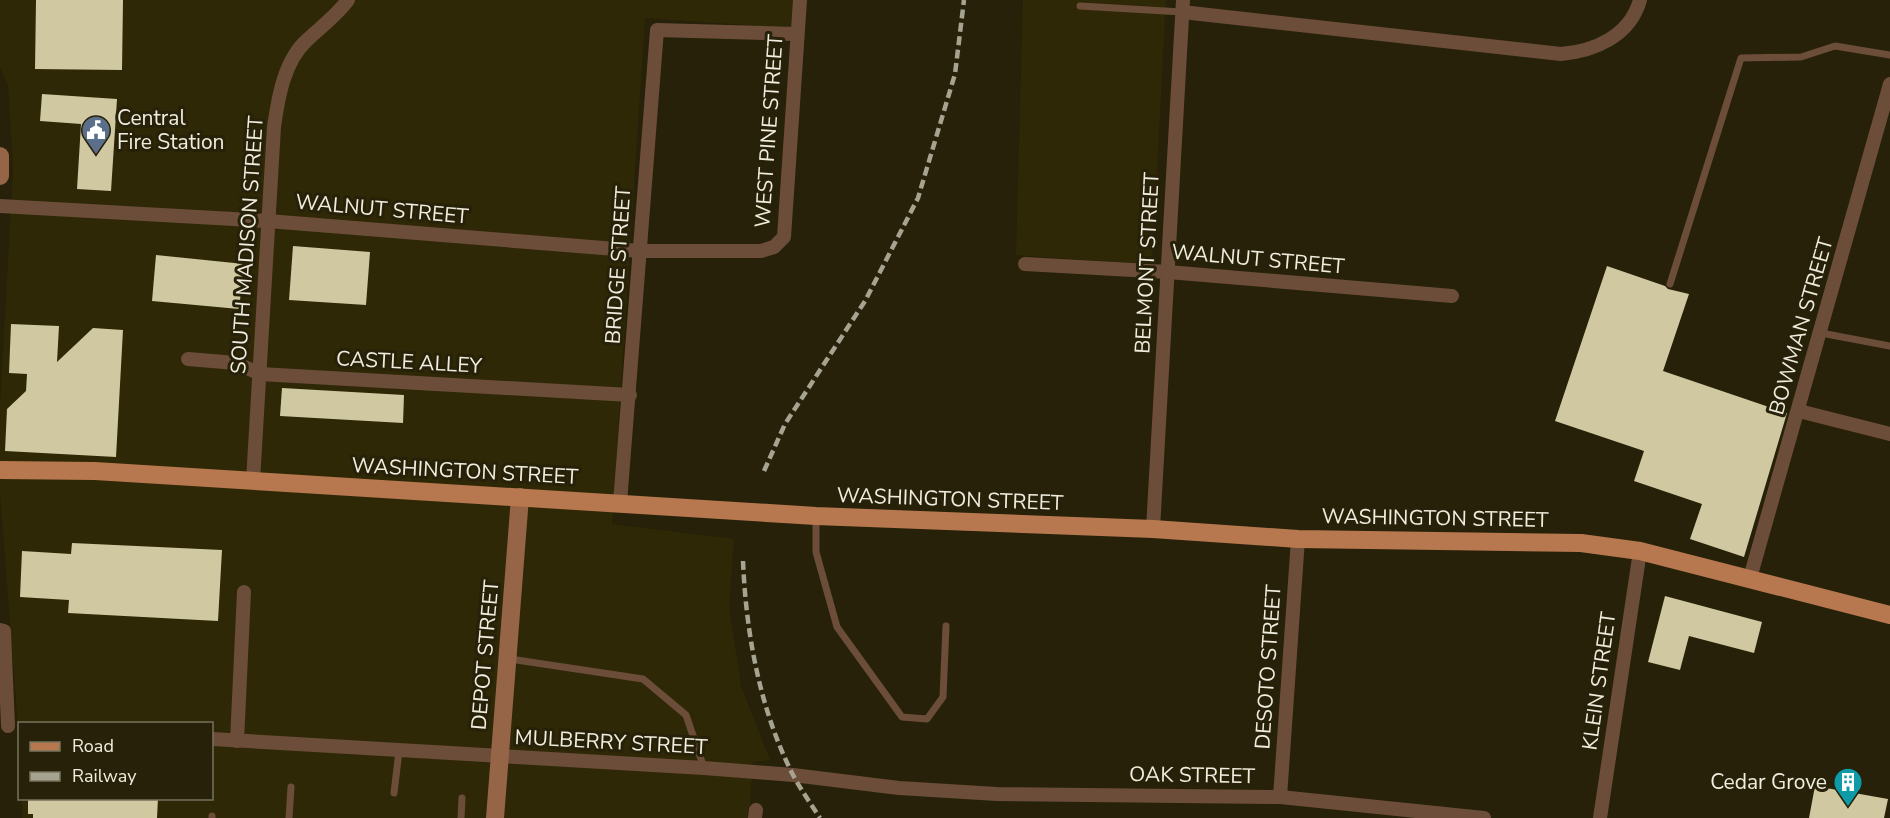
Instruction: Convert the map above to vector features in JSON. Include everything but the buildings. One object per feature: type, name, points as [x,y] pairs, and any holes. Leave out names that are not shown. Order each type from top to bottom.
[{"type":"main road","name":"WASHINGTON STREET","points":[[0,470],[94,471],[816,516],[1153,529],[1298,539],[1581,543],[1640,551],[1890,615]]},
{"type":"street","name":"SOUTH MADISON STREET","points":[[253,481],[274,127],[285,76],[305,41],[324,27],[348,0]]},
{"type":"street","name":"WEST PINE STREET","points":[[761,251],[774,247],[784,237],[800,0]]},
{"type":"street","points":[[1182,6],[1561,54],[1580,52],[1609,41],[1626,26],[1637,11],[1640,0]]},
{"type":"street","name":"BELMONT STREET","points":[[1153,529],[1182,6]]},
{"type":"street","name":"BRIDGE STREET","points":[[620,503],[657,30],[796,34]]},
{"type":"street","name":"BOWMAN STREET","points":[[1750,578],[1890,84]]},
{"type":"street","points":[[0,156],[0,176]]},
{"type":"street","name":"WALNUT STREET","points":[[0,206],[268,221],[640,251],[761,251]]},
{"type":"street","name":"WALNUT STREET","points":[[1025,264],[1168,272],[1452,296]]},
{"type":"street","name":"CASTLE ALLEY","points":[[188,359],[236,363],[260,374],[630,395]]},
{"type":"street","points":[[1799,411],[1890,434]]},
{"type":"street","name":"DEPOT STREET","points":[[495,818],[520,496]]},
{"type":"street","name":"DESOTO STREET","points":[[1280,797],[1298,539]]},
{"type":"street","name":"KLEIN STREET","points":[[1600,818],[1640,551]]},
{"type":"street","points":[[237,741],[244,592]]},
{"type":"street","points":[[0,630],[4,631],[9,727]]},
{"type":"street","name":"MULBERRY STREET","points":[[213,739],[704,768],[793,775],[899,788]]},
{"type":"street","name":"OAK STREET","points":[[899,788],[997,794],[1280,797],[1484,818]]},
{"type":"lane","points":[[1080,6],[1182,6]]},
{"type":"lane","points":[[1670,284],[1741,58],[1801,57],[1835,46],[1890,55]]},
{"type":"lane","points":[[1821,333],[1890,346]]},
{"type":"lane","points":[[816,516],[816,552],[837,627],[902,717],[927,719],[943,697],[946,626]]},
{"type":"lane","points":[[508,658],[643,679],[686,715],[704,768]]},
{"type":"lane","points":[[394,793],[399,751]]},
{"type":"lane","points":[[289,818],[291,787]]},
{"type":"lane","points":[[461,818],[462,798]]},
{"type":"shaded area","points":[[0,0],[794,0],[791,28],[645,18],[612,524],[734,539],[729,606],[741,686],[770,760],[753,762],[749,818],[22,818],[22,800],[213,800],[213,722],[18,722],[18,725],[0,494],[0,407],[13,169],[8,85],[0,67]]},
{"type":"shaded area","points":[[1023,0],[1166,0],[1152,265],[1016,255]]},
{"type":"railway","points":[[764,471],[785,424],[865,301],[918,198],[955,74],[964,0]]},
{"type":"railway","points":[[743,561],[751,644],[763,698],[793,775],[820,818]]},
{"type":"place","name":"Central Fire Station","points":[[96,156]]},
{"type":"place","name":"Cedar Grove","points":[[1848,808]]}]
